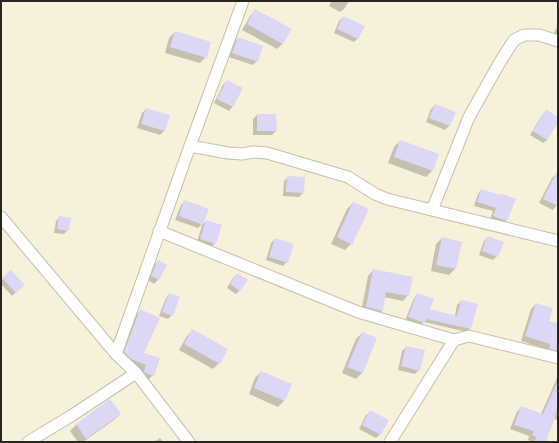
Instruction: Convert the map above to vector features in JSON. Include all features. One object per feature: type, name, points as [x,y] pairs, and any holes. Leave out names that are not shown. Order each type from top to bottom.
[{"type":"street","points":[[116,354],[243,1]]},
{"type":"street","points":[[432,210],[468,117],[514,40],[524,35],[539,35],[558,41]]},
{"type":"street","points":[[190,146],[228,153],[267,153],[348,177],[375,194],[387,198],[558,241]]},
{"type":"street","points":[[1,217],[116,354],[136,373],[189,442]]},
{"type":"street","points":[[159,231],[358,312],[454,340],[469,336],[558,358]]},
{"type":"street","points":[[390,442],[454,340]]},
{"type":"street","points":[[28,442],[71,416],[136,373]]},
{"type":"building","points":[[255,9],[292,29],[283,44],[247,24]]},
{"type":"building","points":[[343,16],[365,26],[358,39],[337,29]]},
{"type":"building","points":[[175,31],[211,42],[207,58],[170,47]]},
{"type":"building","points":[[238,37],[263,46],[258,62],[232,53]]},
{"type":"building","points":[[227,80],[243,88],[233,107],[217,99]]},
{"type":"building","points":[[435,104],[456,112],[450,126],[429,118]]},
{"type":"building","points":[[146,108],[170,115],[165,131],[141,124]]},
{"type":"building","points":[[546,109],[558,117],[558,123],[547,140],[533,131]]},
{"type":"building","points":[[257,114],[276,114],[277,131],[257,131]]},
{"type":"building","points":[[400,140],[439,154],[433,171],[394,157]]},
{"type":"building","points":[[558,169],[558,206],[543,199]]},
{"type":"building","points":[[287,176],[305,177],[304,193],[286,192]]},
{"type":"building","points":[[481,189],[516,199],[507,221],[493,216],[496,208],[477,202]]},
{"type":"building","points":[[184,200],[209,209],[203,225],[179,216]]},
{"type":"building","points":[[353,202],[369,209],[352,245],[337,237]]},
{"type":"building","points":[[59,216],[71,218],[69,231],[57,229]]},
{"type":"building","points":[[206,220],[222,225],[216,244],[200,239]]},
{"type":"building","points":[[487,236],[504,242],[498,257],[482,251]]},
{"type":"building","points":[[442,237],[462,242],[456,269],[436,265]]},
{"type":"building","points":[[275,238],[294,244],[288,263],[269,257]]},
{"type":"building","points":[[158,260],[167,265],[159,280],[151,276]]},
{"type":"building","points":[[373,269],[413,277],[409,296],[386,292],[383,311],[366,307]]},
{"type":"building","points":[[11,270],[25,285],[16,293],[2,278]]},
{"type":"building","points":[[237,273],[248,280],[240,291],[230,284]]},
{"type":"building","points":[[169,293],[180,297],[173,316],[162,312]]},
{"type":"building","points":[[417,293],[434,299],[430,309],[457,316],[461,300],[478,304],[471,329],[426,319],[425,323],[408,317]]},
{"type":"building","points":[[536,303],[553,308],[549,321],[558,323],[558,351],[549,349],[550,344],[525,336]]},
{"type":"building","points":[[140,309],[160,318],[144,353],[160,358],[154,376],[145,373],[144,371],[146,365],[131,359],[124,352]]},
{"type":"building","points":[[192,329],[228,349],[220,364],[184,344]]},
{"type":"building","points":[[362,332],[377,338],[363,373],[347,367]]},
{"type":"building","points":[[406,346],[425,350],[420,371],[401,366]]},
{"type":"building","points":[[261,371],[292,384],[285,401],[254,388]]},
{"type":"building","points":[[558,380],[558,409],[546,442],[535,442],[536,437],[532,435],[534,431],[514,425],[521,406],[543,414]]},
{"type":"building","points":[[110,399],[121,414],[86,439],[76,424]]},
{"type":"building","points":[[370,410],[389,420],[381,435],[362,425]]}]
